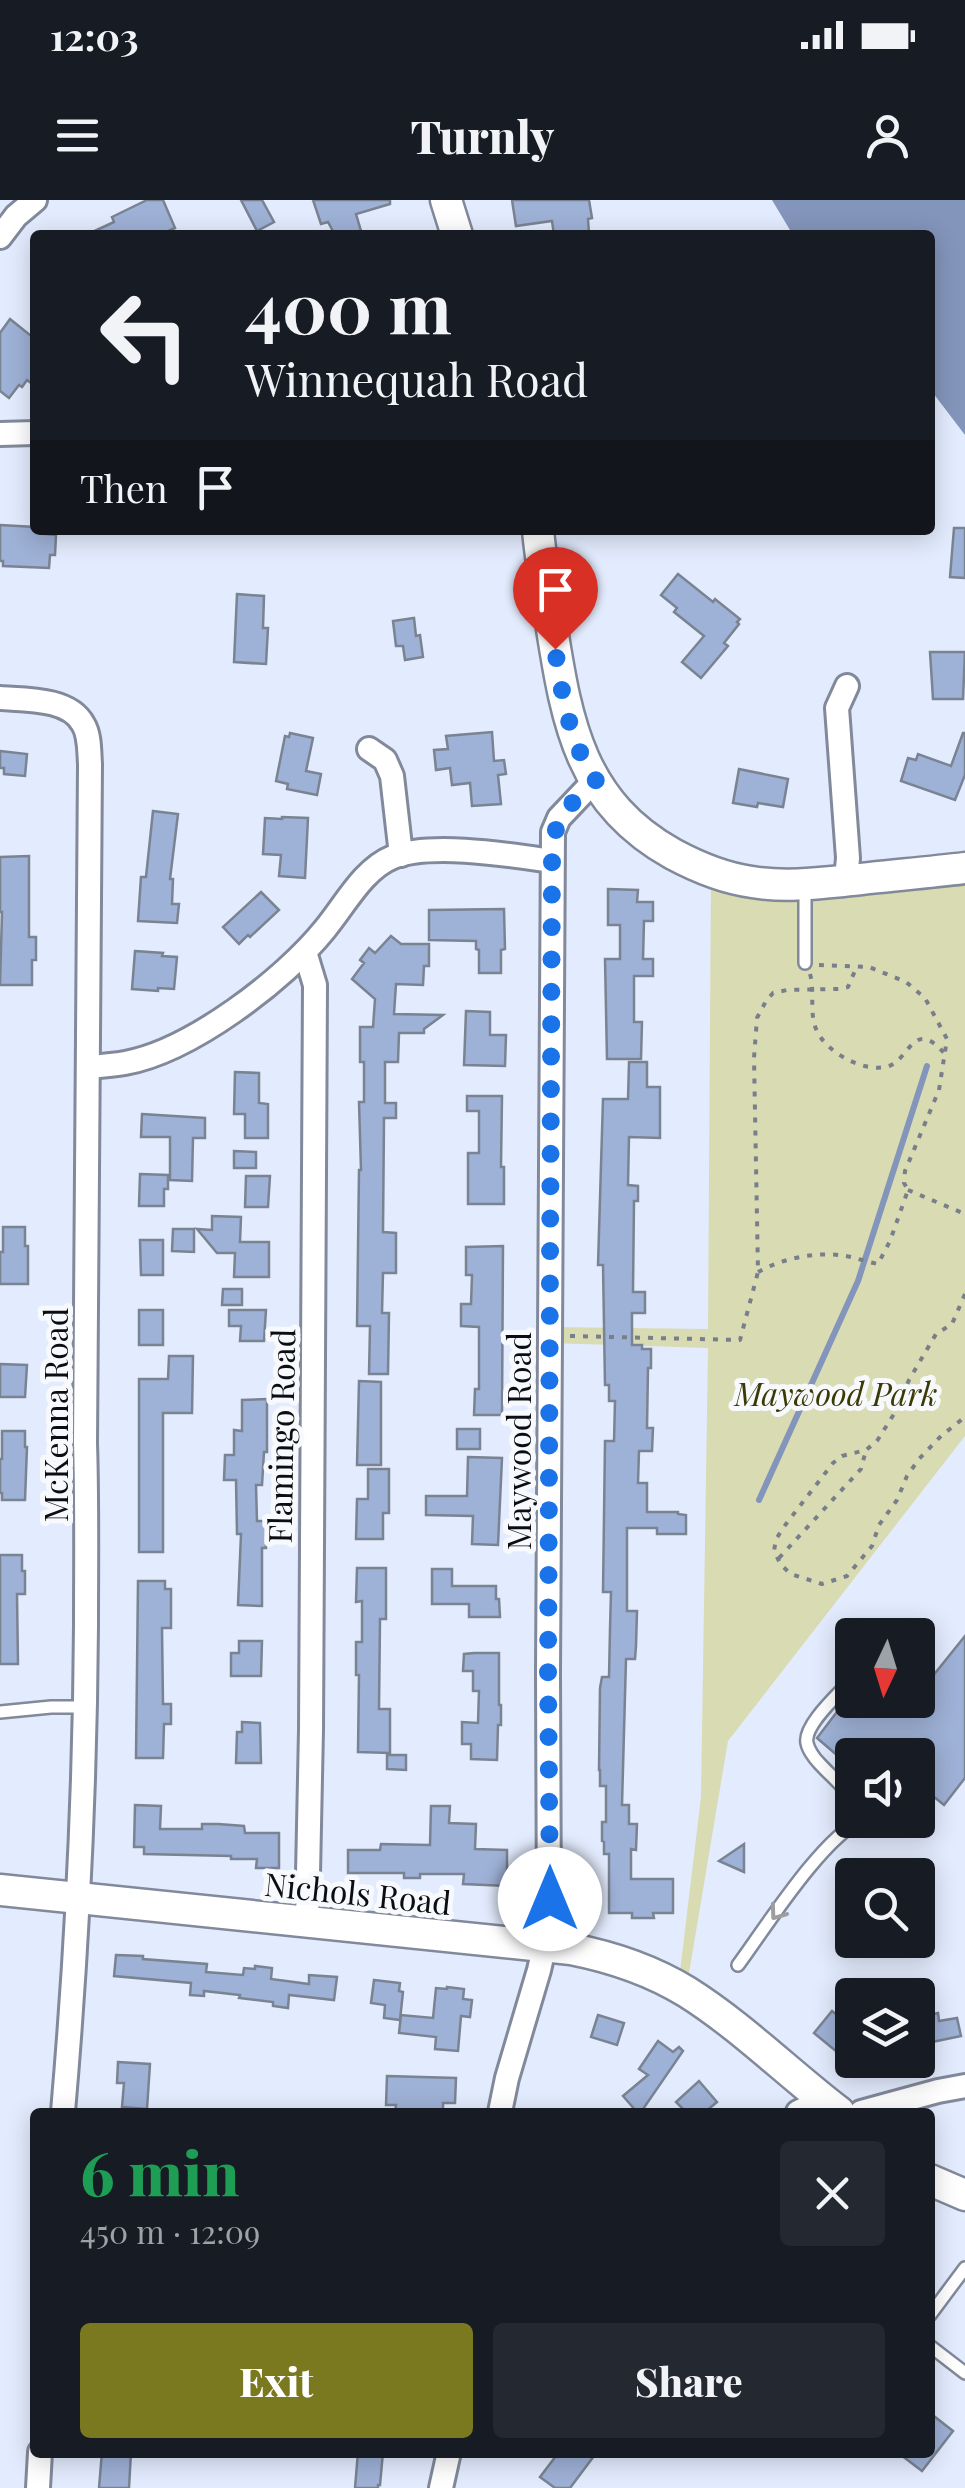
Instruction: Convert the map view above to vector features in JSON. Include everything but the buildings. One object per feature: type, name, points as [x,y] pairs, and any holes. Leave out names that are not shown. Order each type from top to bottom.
[{"type":"street","points":[[0,237],[35,200]]},
{"type":"street","points":[[446,200],[455,230]]},
{"type":"street","points":[[0,434],[30,433]]},
{"type":"street","points":[[539,535],[561,688],[582,756],[619,814],[653,843],[711,874],[754,883],[804,885],[965,868]]},
{"type":"street","points":[[846,686],[837,708],[848,858],[846,880]]},
{"type":"street","name":"McKenna Road","points":[[0,698],[59,706],[73,712],[84,724],[90,764],[84,1787],[74,1987],[62,2108]]},
{"type":"street","points":[[369,749],[385,760],[392,776],[401,855]]},
{"type":"street","name":"Maywood Road","points":[[501,2108],[550,1927],[553,832],[559,818],[596,780]]},
{"type":"street","points":[[88,1067],[126,1063],[181,1042],[259,994],[305,952],[366,878],[380,865],[401,855],[447,851],[552,862]]},
{"type":"street","name":"Flamingo Road","points":[[305,952],[315,986],[307,1922]]},
{"type":"street","name":"Nichols Road","points":[[0,1890],[602,1955],[636,1966],[686,1991],[735,2027],[820,2108]]},
{"type":"street","points":[[876,2108],[965,2086]]},
{"type":"street","points":[[935,2182],[965,2195]]},
{"type":"street","points":[[38,2488],[40,2458]]},
{"type":"street","points":[[441,2488],[448,2458]]},
{"type":"lane","points":[[804,885],[805,963]]},
{"type":"lane","points":[[835,1698],[811,1725],[806,1738],[818,1762],[835,1777]]},
{"type":"lane","points":[[0,1712],[85,1707]]},
{"type":"lane","points":[[738,1965],[815,1860],[837,1838]]},
{"type":"lane","points":[[935,2307],[965,2268]]},
{"type":"lane","points":[[935,2350],[965,2373]]},
{"type":"path","points":[[944,1054],[937,1046],[916,1040],[897,1062],[887,1067],[860,1064],[844,1056],[826,1044],[816,1030],[812,980],[805,963],[869,967],[906,982],[926,998],[947,1039],[939,1090],[905,1171],[904,1183],[908,1190],[965,1214]]},
{"type":"path","points":[[550,1336],[740,1340],[758,1272],[754,1058],[758,1018],[773,993],[839,990],[848,987],[857,966]]},
{"type":"path","points":[[758,1272],[772,1264],[811,1256],[843,1255],[878,1264],[908,1190]]},
{"type":"path","points":[[965,1294],[952,1324],[936,1334],[877,1441],[866,1450],[842,1456],[820,1478],[776,1539],[774,1551],[791,1574],[822,1584],[847,1576],[872,1546],[919,1459],[965,1417]]},
{"type":"path","points":[[779,1559],[861,1469],[866,1450]]},
{"type":"green space","name":"Maywood Park","points":[[965,868],[965,1436],[728,1741],[686,1991],[678,1988],[701,1797],[708,1348],[550,1343],[550,1327],[708,1329],[711,874]]},
{"type":"water","points":[[772,200],[965,200],[965,435],[935,396],[935,230],[790,230]]},
{"type":"waterway","points":[[759,1500],[858,1281],[927,1066]]},
{"type":"route","points":[[550,1899],[553,832],[559,818],[596,780],[582,756],[568,717],[555,649]]}]
